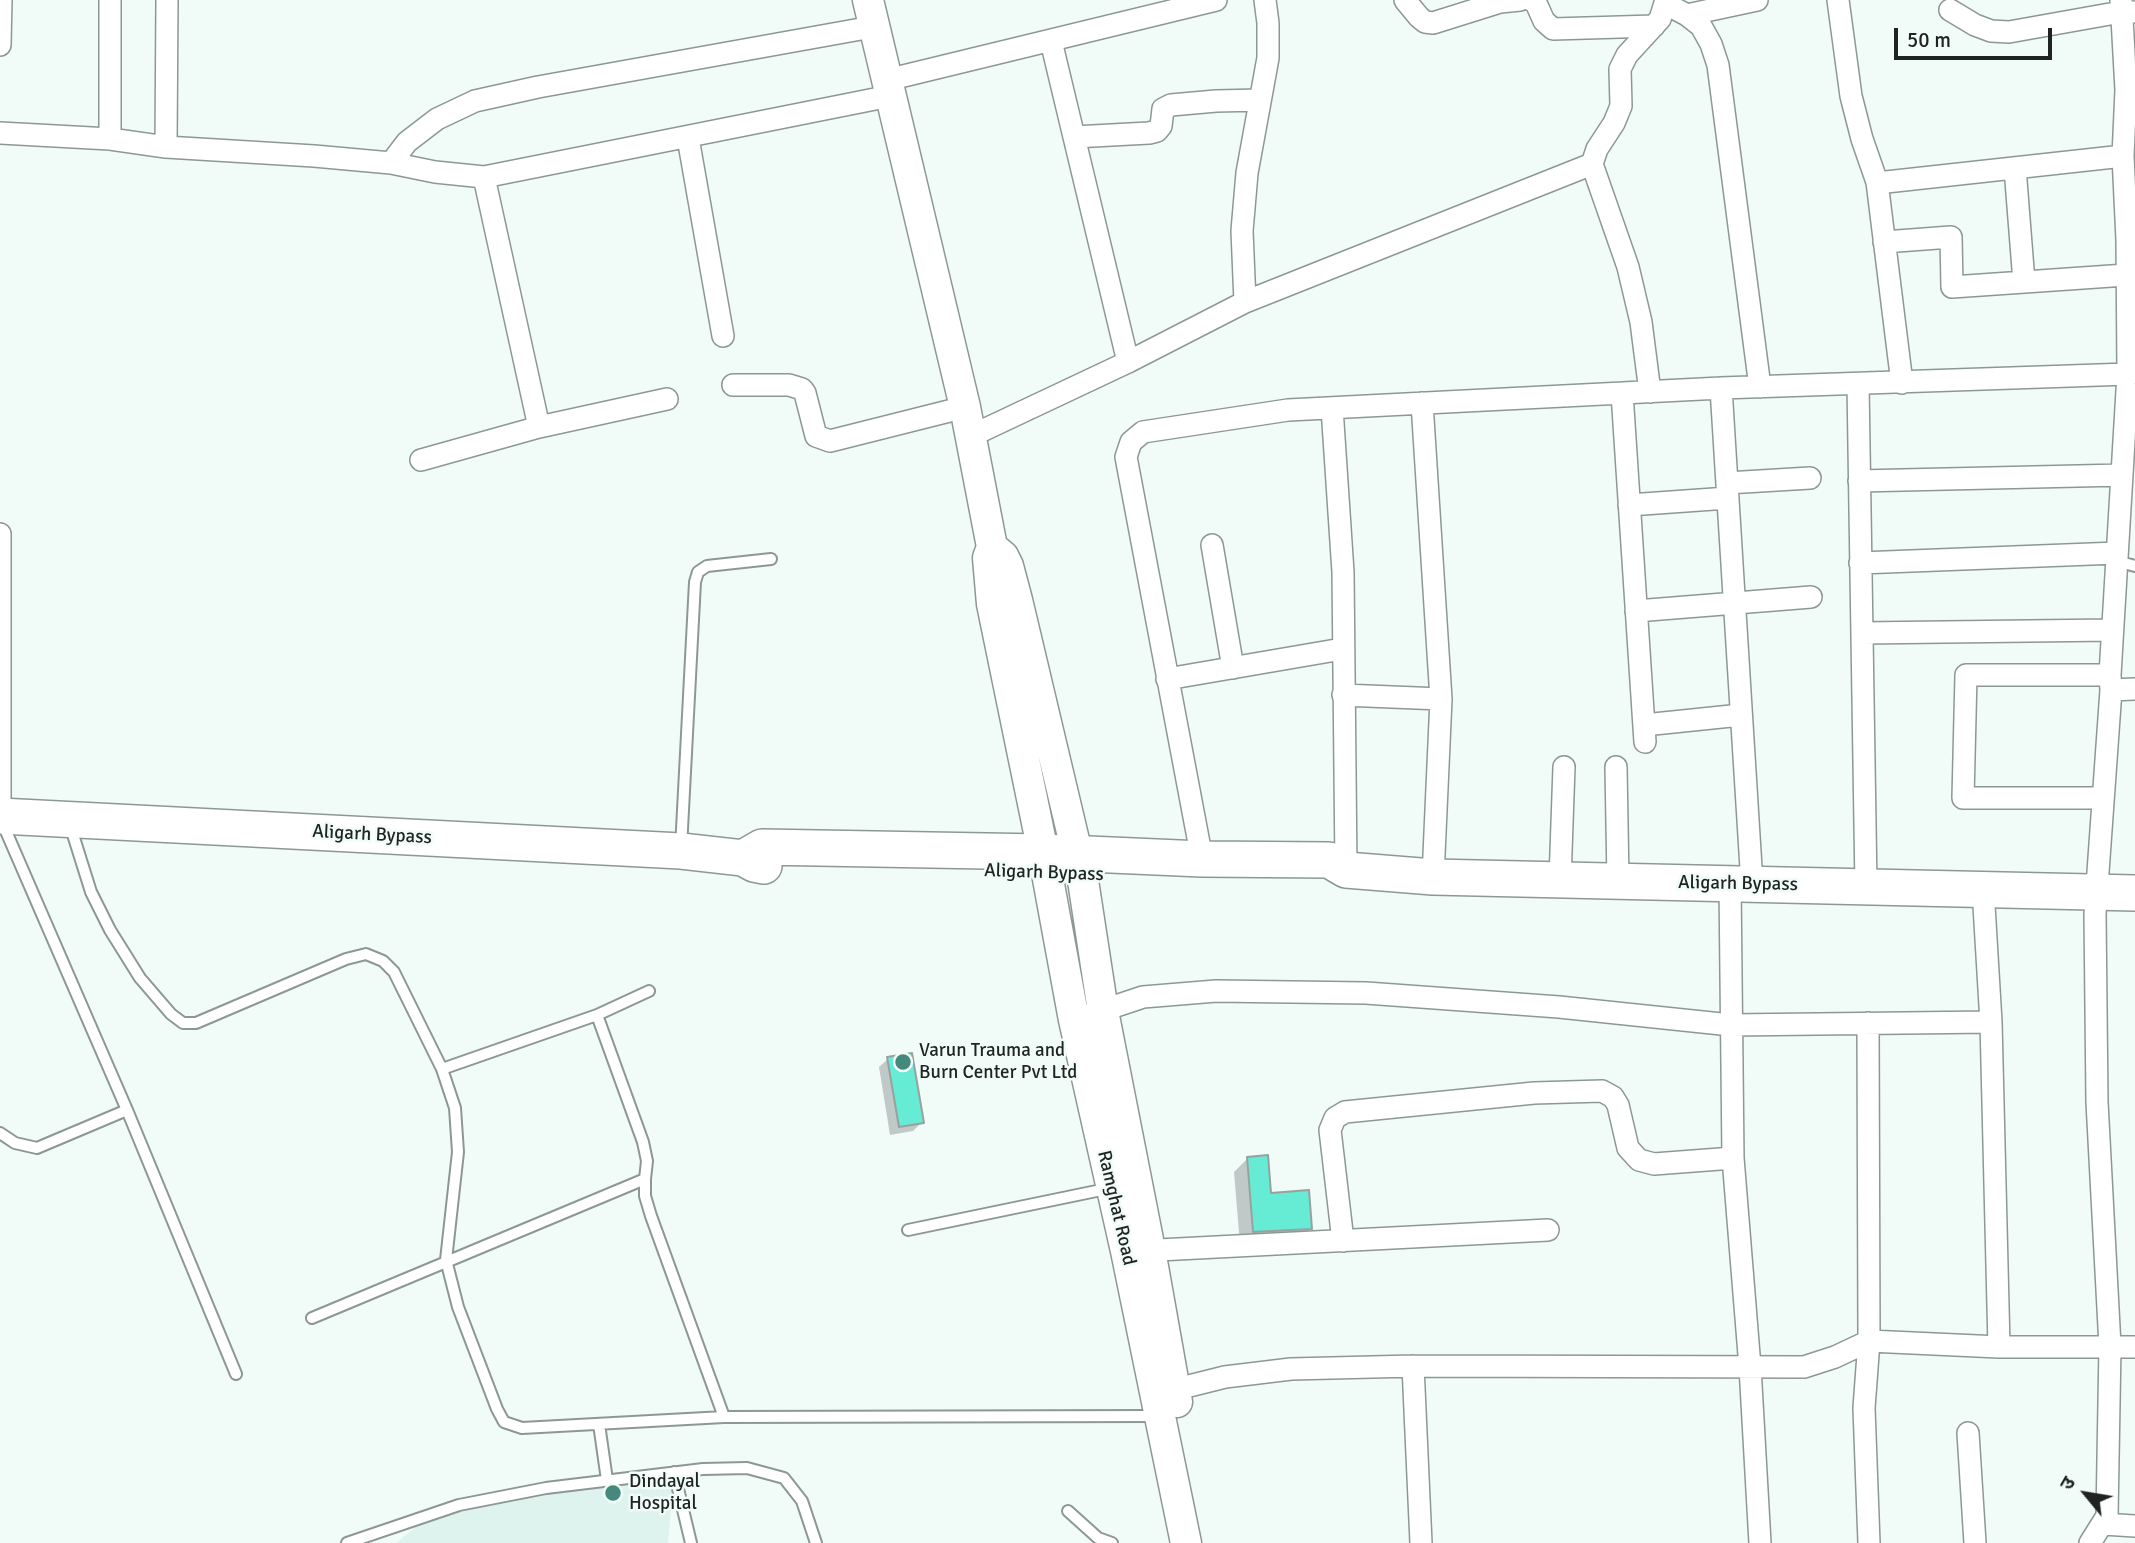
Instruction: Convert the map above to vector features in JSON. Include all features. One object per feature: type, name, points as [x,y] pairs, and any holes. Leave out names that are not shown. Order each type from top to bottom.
[{"type":"highway","name":"Aligarh Bypass","points":[[0,817],[681,850],[743,858],[762,848],[1062,863],[1331,882],[1344,870]]},
{"type":"highway","name":"Aligarh Bypass","points":[[1062,863],[1202,859],[1329,860],[1344,870],[1433,877],[1618,881],[1735,900],[1866,887],[2096,912],[2135,893]]},
{"type":"main road","points":[[870,13],[971,436],[992,547],[988,558],[992,604],[1062,863]]},
{"type":"main road","name":"Ramghat Road","points":[[1062,863],[1102,1011],[1186,1543]]},
{"type":"main road","name":"Ramghat Road","points":[[1062,863],[1074,1020],[1111,1188],[1138,1251]]},
{"type":"main road","name":"Ramghat Road","points":[[1164,1400],[1206,1543]]},
{"type":"street","points":[[0,45],[1,0]]},
{"type":"street","points":[[110,0],[110,139]]},
{"type":"street","points":[[166,147],[167,0]]},
{"type":"street","points":[[0,133],[314,156],[391,163],[435,172],[484,177],[688,138],[888,88],[1051,41],[1216,0]]},
{"type":"street","points":[[1405,0],[1419,18],[1433,23],[1500,2],[1520,0]]},
{"type":"street","points":[[1531,0],[1536,2],[1544,21],[1553,29],[1654,26]]},
{"type":"street","points":[[1687,15],[1757,0]]},
{"type":"street","points":[[1838,0],[1851,96],[1877,183],[1902,383]]},
{"type":"street","points":[[1245,302],[1242,231],[1247,173],[1268,58],[1270,1]]},
{"type":"street","points":[[1650,392],[1641,322],[1628,267],[1592,164],[1620,106],[1620,69],[1627,55],[1660,19],[1666,2],[1701,26],[1718,65],[1760,387]]},
{"type":"street","points":[[1950,10],[1962,19],[1991,31],[2010,32],[2126,8],[2131,90],[2127,165],[2131,240],[2126,275],[2131,373],[2123,560],[2112,630],[2096,912],[2097,1102],[2110,1346],[2107,1507],[2104,1524],[2090,1543]]},
{"type":"street","points":[[391,163],[407,142],[437,119],[475,101],[870,13]]},
{"type":"street","points":[[1051,41],[1128,362]]},
{"type":"street","points":[[1074,137],[1157,131],[1161,126],[1163,109],[1171,105],[1260,100]]},
{"type":"street","points":[[688,138],[723,336]]},
{"type":"street","points":[[971,436],[1128,362],[1245,302],[1592,164]]},
{"type":"street","points":[[1877,183],[2015,168],[2127,165]]},
{"type":"street","points":[[2015,168],[2024,282]]},
{"type":"street","points":[[484,177],[539,427]]},
{"type":"street","points":[[1884,242],[1951,237],[1952,287],[2126,275]]},
{"type":"street","points":[[1202,859],[1126,457],[1131,442],[1143,432],[1288,410],[1721,388],[2131,373]]},
{"type":"street","points":[[1858,384],[1866,887]]},
{"type":"street","points":[[733,385],[789,385],[802,388],[816,436],[830,441],[965,407]]},
{"type":"street","points":[[1721,388],[1741,715],[1731,1025],[1733,1158],[1750,1367],[1760,1543]]},
{"type":"street","points":[[1622,393],[1644,734],[1741,715]]},
{"type":"street","points":[[421,460],[539,427],[667,399]]},
{"type":"street","points":[[1422,403],[1441,699],[1433,877]]},
{"type":"street","points":[[1332,408],[1343,572],[1344,870]]},
{"type":"street","points":[[1629,505],[1810,478]]},
{"type":"street","points":[[1859,481],[2126,485]]},
{"type":"street","points":[[0,534],[0,806]]},
{"type":"street","points":[[1212,545],[1233,668]]},
{"type":"street","points":[[1860,563],[2123,560]]},
{"type":"street","points":[[1636,611],[1811,597]]},
{"type":"street","points":[[1862,633],[2112,630]]},
{"type":"street","points":[[1167,679],[1342,649]]},
{"type":"street","points":[[2102,798],[1963,798],[1966,675],[2110,683],[2135,689]]},
{"type":"street","points":[[1343,695],[1441,699]]},
{"type":"street","points":[[1560,880],[1564,767]]},
{"type":"street","points":[[1616,767],[1618,881]]},
{"type":"street","points":[[1983,898],[1991,1023],[1998,1347]]},
{"type":"street","points":[[1074,1020],[1143,997],[1216,991],[1366,993],[1559,1007],[1731,1025],[1991,1023]]},
{"type":"street","points":[[1868,1023],[1869,1341],[1864,1408],[1870,1543]]},
{"type":"street","points":[[1343,1241],[1330,1130],[1335,1118],[1345,1112],[1534,1093],[1602,1091],[1613,1097],[1618,1105],[1628,1148],[1639,1160],[1654,1164],[1733,1158]]},
{"type":"street","points":[[1138,1251],[1548,1230]]},
{"type":"street","points":[[1164,1400],[1225,1377],[1292,1369],[1413,1366],[1804,1367],[1835,1357],[1869,1341],[1998,1347],[2135,1347]]},
{"type":"street","points":[[1413,1366],[1422,1543]]},
{"type":"street","points":[[1968,1433],[1975,1543]]},
{"type":"street","points":[[2104,1524],[2135,1526]]},
{"type":"lane","points":[[681,850],[695,582],[698,572],[706,566],[771,559]]},
{"type":"lane","points":[[0,817],[127,1110],[236,1374]]},
{"type":"lane","points":[[69,820],[91,892],[110,930],[140,978],[170,1014],[183,1023],[196,1023],[346,959],[366,954],[383,961],[394,972],[442,1069],[455,1108],[458,1152],[446,1261],[458,1307],[497,1409],[505,1422],[522,1428],[724,1416],[1164,1400]]},
{"type":"lane","points":[[442,1069],[597,1015],[649,991]]},
{"type":"lane","points":[[597,1015],[643,1142],[647,1161],[645,1196],[651,1216],[724,1416]]},
{"type":"lane","points":[[0,1133],[15,1143],[37,1147],[127,1110]]},
{"type":"lane","points":[[312,1318],[645,1179]]},
{"type":"lane","points":[[908,1230],[1111,1188]]},
{"type":"lane","points":[[599,1424],[607,1480]]},
{"type":"lane","points":[[347,1543],[372,1538],[459,1505],[546,1488],[674,1472],[747,1468],[784,1478],[802,1501],[816,1543]]},
{"type":"lane","points":[[674,1472],[691,1543]]},
{"type":"lane","points":[[1068,1511],[1098,1538],[1112,1543]]},
{"type":"shaded area","name":"Dindayal Hospital","points":[[674,1472],[668,1543],[396,1543],[433,1513]]},
{"type":"building","points":[[912,1053],[924,1123],[899,1127],[887,1057]]},
{"type":"building","points":[[1268,1155],[1271,1193],[1309,1190],[1312,1229],[1253,1232],[1247,1157]]},
{"type":"place","name":"Varun Trauma and Burn Center Pvt Ltd","points":[[903,1062]]},
{"type":"place","name":"Dindayal Hospital","points":[[613,1493]]}]
